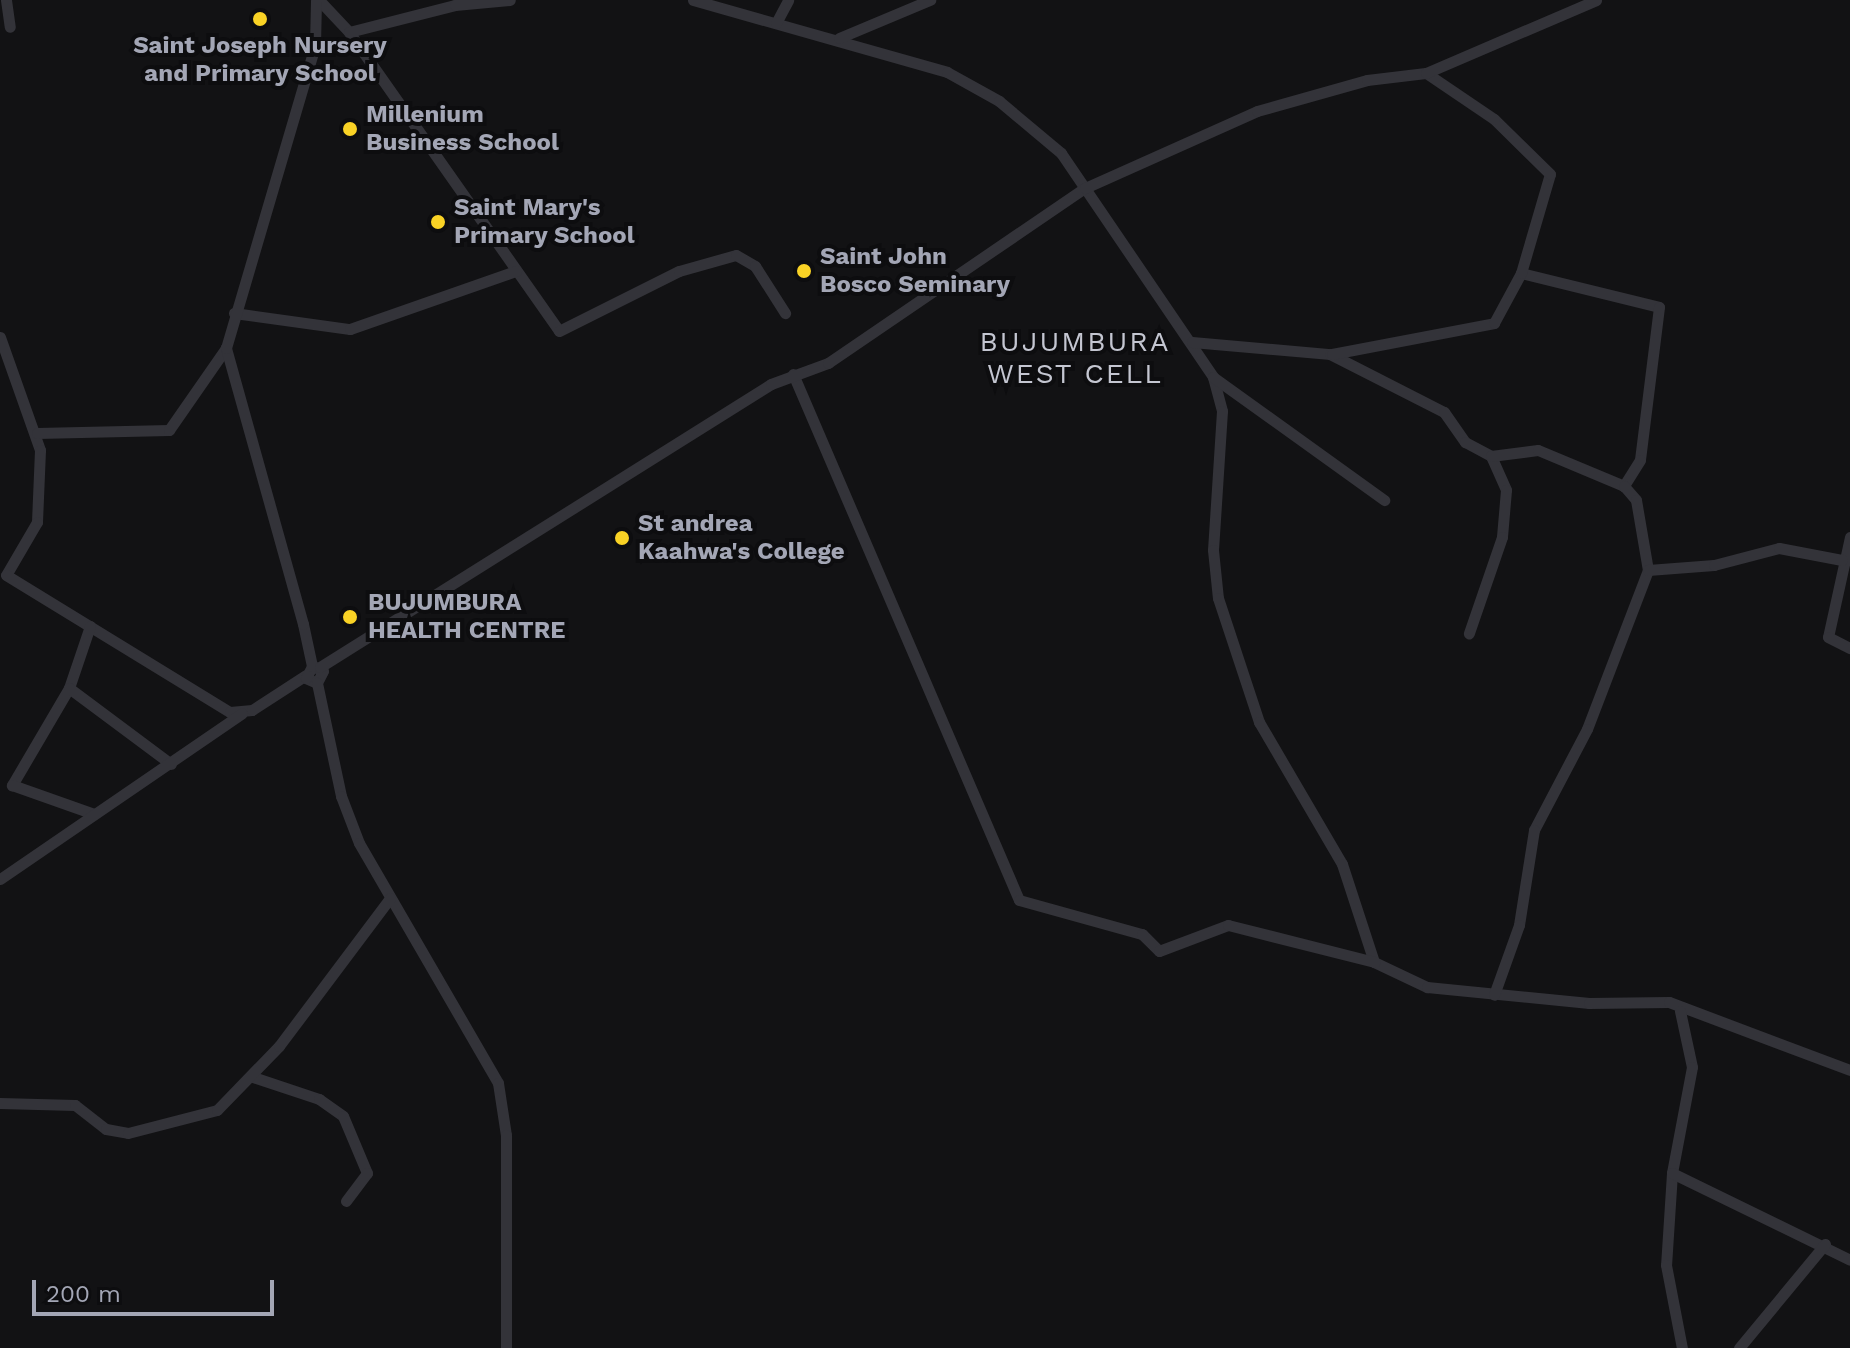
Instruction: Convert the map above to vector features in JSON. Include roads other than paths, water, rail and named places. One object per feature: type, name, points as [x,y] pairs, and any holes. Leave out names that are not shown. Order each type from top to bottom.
[{"type":"street","points":[[6,0],[10,27]]},
{"type":"street","points":[[317,0],[349,32],[516,271],[563,332],[679,271],[736,255],[755,266],[785,313]]},
{"type":"street","points":[[37,433],[169,430],[226,348],[234,313],[290,143],[315,45],[317,0]]},
{"type":"street","points":[[349,32],[455,5],[510,0]]},
{"type":"street","points":[[693,0],[838,38],[973,85],[1061,153],[1213,377],[1222,411],[1213,550],[1218,598],[1259,722],[1342,864],[1374,962]]},
{"type":"street","points":[[776,23],[788,0]]},
{"type":"street","points":[[838,38],[870,31],[930,0]]},
{"type":"street","points":[[0,879],[242,713],[793,374],[841,355],[1085,188],[1257,111],[1367,80],[1426,73],[1596,0]]},
{"type":"street","points":[[1192,342],[1330,354],[1494,323],[1521,273],[1550,174],[1494,119],[1426,73]]},
{"type":"street","points":[[234,313],[350,329],[516,271]]},
{"type":"street","points":[[1521,273],[1659,307],[1640,460],[1624,486]]},
{"type":"street","points":[[0,337],[37,433],[37,522],[3,574],[242,713]]},
{"type":"street","points":[[226,348],[313,669],[324,676],[317,683],[341,796],[390,898],[498,1083],[506,1135],[506,1348]]},
{"type":"street","points":[[1330,354],[1444,412],[1465,442],[1491,456],[1538,450],[1624,486],[1636,500],[1648,570],[1587,729],[1534,830],[1519,925],[1494,995]]},
{"type":"street","points":[[793,374],[1019,900],[1142,934],[1159,951],[1228,925],[1374,962],[1427,987],[1589,1003],[1650,999],[1850,1070]]},
{"type":"street","points":[[1213,377],[1384,500]]},
{"type":"street","points":[[1469,633],[1494,577],[1502,537],[1506,490],[1491,456]]},
{"type":"street","points":[[1850,537],[1842,560],[1828,637],[1850,648]]},
{"type":"street","points":[[1648,570],[1714,565],[1779,548],[1842,560]]},
{"type":"street","points":[[90,626],[69,688],[12,785],[94,814]]},
{"type":"street","points":[[69,688],[171,764]]},
{"type":"street","points":[[0,1103],[75,1105],[106,1129],[159,1131],[217,1110],[253,1077],[390,898]]},
{"type":"street","points":[[1680,1011],[1692,1067],[1672,1173],[1666,1265],[1682,1348]]},
{"type":"street","points":[[253,1077],[319,1099],[343,1116],[367,1173],[346,1201]]},
{"type":"street","points":[[1672,1173],[1825,1244],[1850,1260]]},
{"type":"street","points":[[1739,1348],[1825,1244]]},
{"type":"place","name":"Saint Joseph Nursery and Primary School","points":[[260,19]]},
{"type":"place","name":"Millenium Business School","points":[[350,129]]},
{"type":"place","name":"Saint Mary's Primary School","points":[[438,222]]},
{"type":"place","name":"Saint John Bosco Seminary","points":[[804,271]]},
{"type":"place","name":"St andrea Kaahwa's College","points":[[622,538]]},
{"type":"place","name":"BUJUMBURA HEALTH CENTRE","points":[[350,617]]},
{"type":"district","name":"BUJUMBURA WEST CELL","points":[[1075,358]]}]
